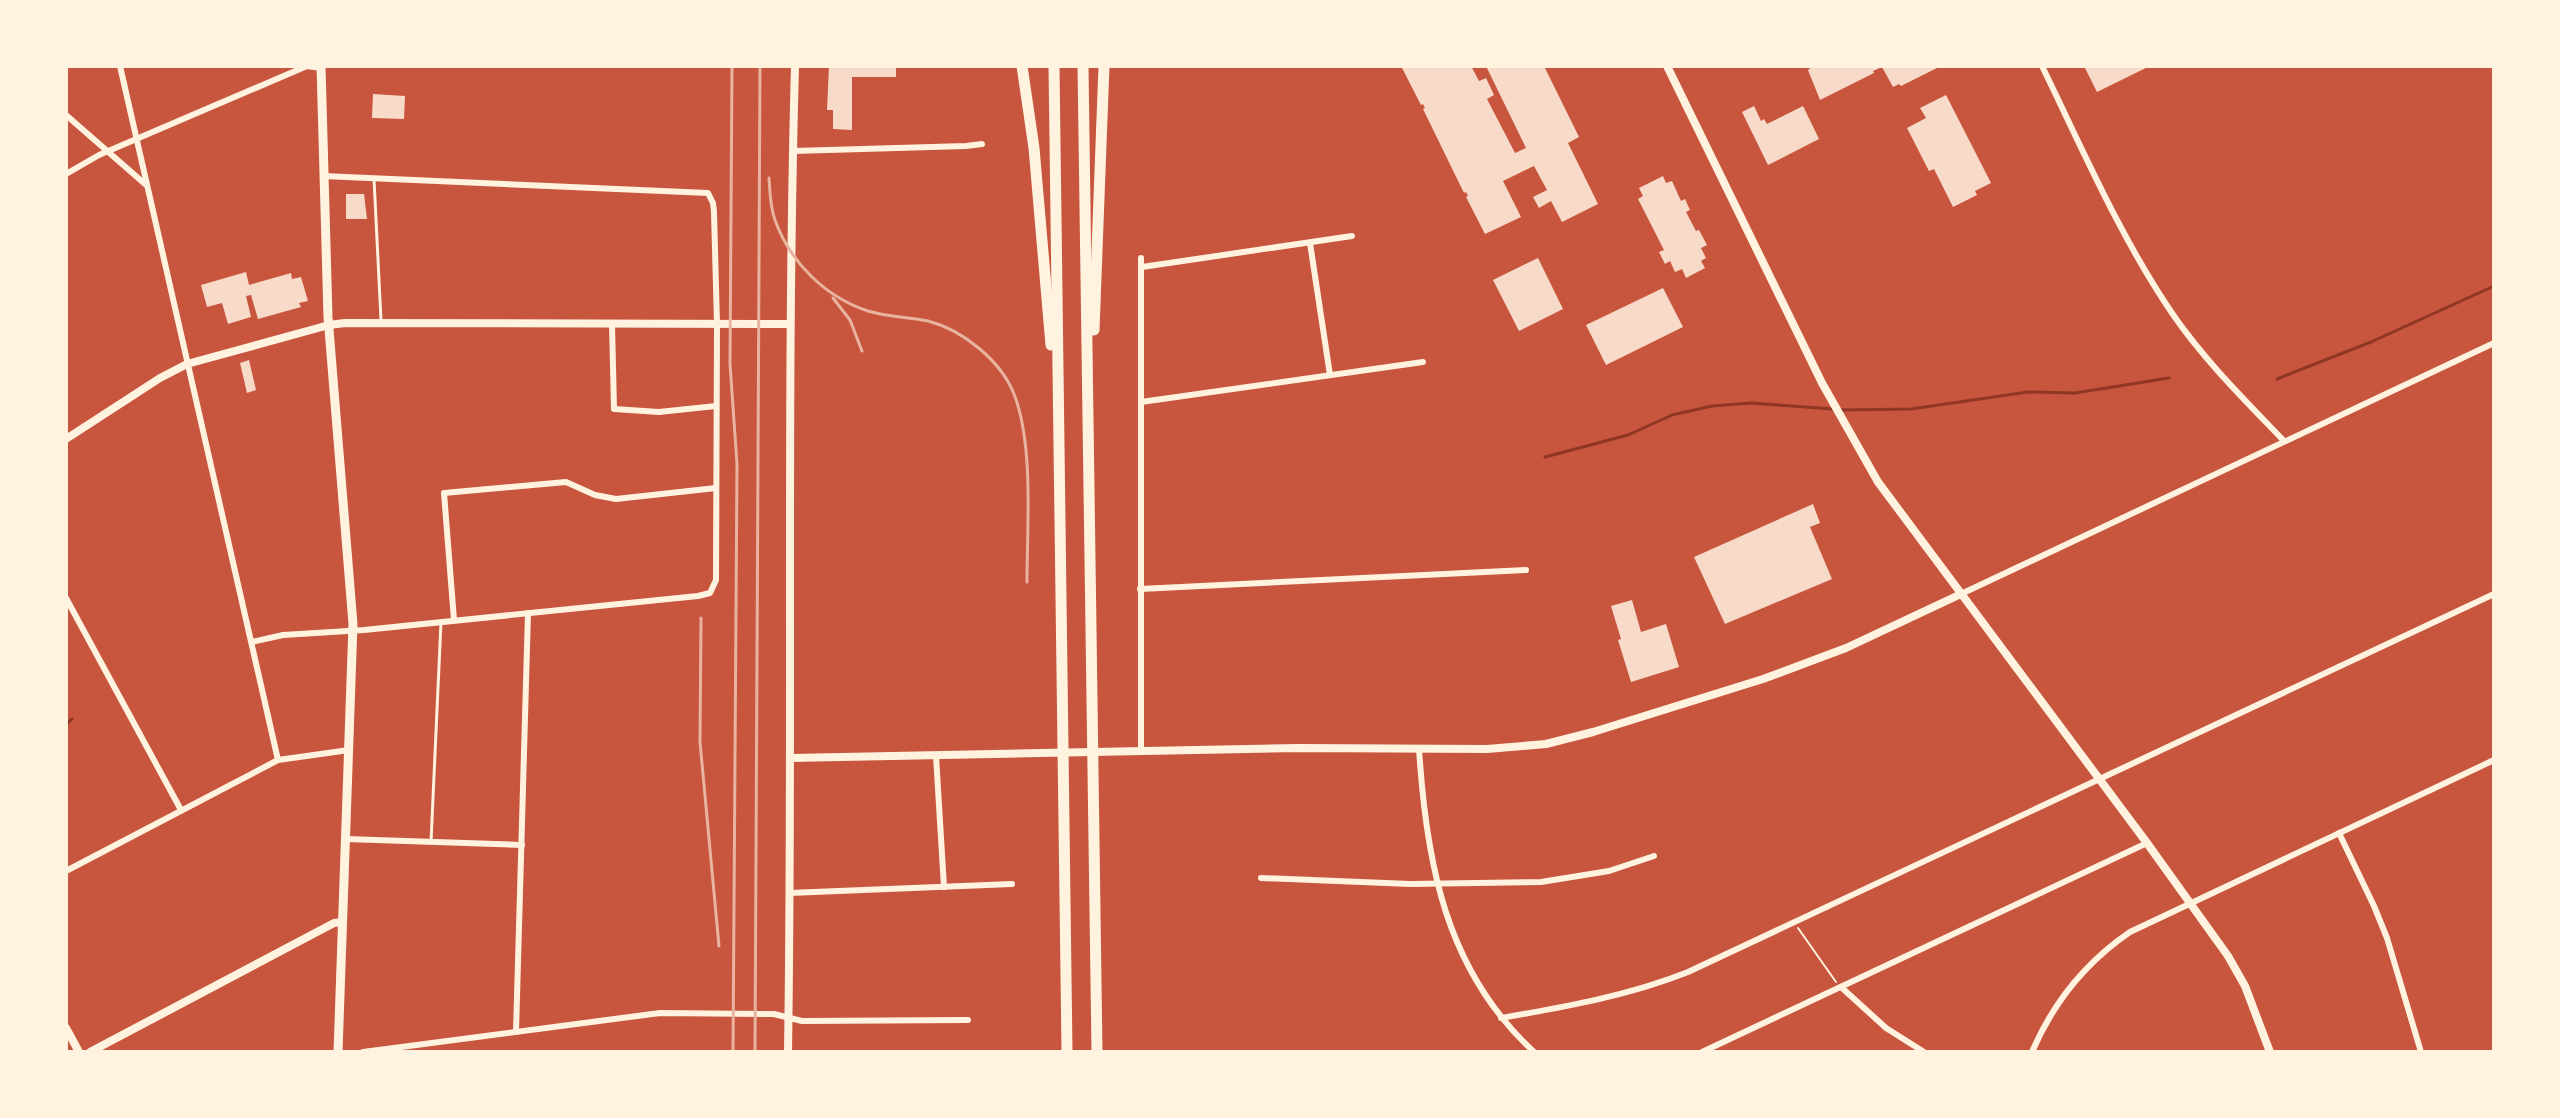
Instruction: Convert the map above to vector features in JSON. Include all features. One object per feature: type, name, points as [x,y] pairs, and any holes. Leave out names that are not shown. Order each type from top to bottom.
[{"type":"highway","points":[[1022,66],[1034,148],[1059,417]]},
{"type":"highway","points":[[1054,66],[1067,1052]]},
{"type":"highway","points":[[1083,66],[1097,1052]]},
{"type":"highway","points":[[1088,447],[1104,66]]},
{"type":"main road","points":[[321,67],[329,325],[353,631],[338,1052]]},
{"type":"street","points":[[120,66],[278,760]]},
{"type":"street","points":[[66,174],[109,151],[307,66],[321,67]]},
{"type":"street","points":[[788,1052],[791,758],[789,324],[795,66]]},
{"type":"street","points":[[1667,66],[1844,424],[1878,482],[2228,956],[2245,986],[2270,1052]]},
{"type":"street","points":[[2042,66],[2128,240],[2156,289],[2200,350],[2284,441]]},
{"type":"street","points":[[66,115],[145,184]]},
{"type":"street","points":[[793,151],[982,144]]},
{"type":"street","points":[[252,642],[283,635],[353,631],[698,596],[710,593],[716,580],[717,324],[714,212],[708,193],[323,176]]},
{"type":"street","points":[[1142,267],[1352,236]]},
{"type":"street","points":[[1310,243],[1330,375]]},
{"type":"street","points":[[1141,258],[1141,752]]},
{"type":"street","points":[[612,324],[614,409],[659,412],[716,406]]},
{"type":"street","points":[[66,439],[187,364],[329,325],[789,324]]},
{"type":"street","points":[[791,758],[1510,747],[1557,742],[1720,693],[1832,654],[2494,343]]},
{"type":"street","points":[[1141,402],[1423,362]]},
{"type":"street","points":[[454,620],[444,493],[566,482],[595,495],[616,499],[716,488]]},
{"type":"street","points":[[1140,589],[1526,570]]},
{"type":"street","points":[[1501,1018],[1576,1005],[1664,982],[1795,924],[2494,594]]},
{"type":"street","points":[[66,598],[181,810]]},
{"type":"street","points":[[516,1032],[528,613]]},
{"type":"street","points":[[1419,748],[1425,826],[1438,884],[1467,965],[1501,1018],[1534,1052]]},
{"type":"street","points":[[66,871],[278,760],[349,750]]},
{"type":"street","points":[[936,756],[944,887]]},
{"type":"street","points":[[2032,1052],[2053,1011],[2073,982],[2092,962],[2130,932],[2494,760]]},
{"type":"street","points":[[2339,833],[2387,938],[2421,1052]]},
{"type":"street","points":[[346,839],[522,845]]},
{"type":"street","points":[[1702,1052],[2147,843]]},
{"type":"street","points":[[1261,878],[1438,884],[1562,880],[1609,871],[1654,856]]},
{"type":"street","points":[[789,893],[1012,884]]},
{"type":"street","points":[[90,1052],[334,923],[343,922]]},
{"type":"street","points":[[1841,987],[1879,1022],[1914,1049],[1924,1052]]},
{"type":"street","points":[[363,1052],[660,1013],[774,1014],[802,1021],[968,1020]]},
{"type":"street","points":[[66,1028],[79,1052]]},
{"type":"lane","points":[[374,178],[381,323]]},
{"type":"lane","points":[[431,842],[441,621]]},
{"type":"path","points":[[1795,924],[1823,967],[1841,987]]},
{"type":"building","points":[[829,66],[896,66],[896,77],[852,77],[852,130],[833,129],[833,110],[827,110]]},
{"type":"building","points":[[1401,66],[1471,66],[1479,81],[1486,78],[1494,95],[1487,99],[1515,153],[1526,148],[1486,66],[1544,66],[1579,137],[1568,143],[1598,204],[1562,222],[1551,201],[1539,208],[1533,197],[1547,190],[1534,166],[1503,181],[1521,217],[1485,234],[1423,104]]},
{"type":"building","points":[[1813,66],[1941,66],[1893,87],[1882,67],[1820,100],[1808,70]]},
{"type":"building","points":[[2084,66],[2150,66],[2097,92]]},
{"type":"building","points":[[373,94],[405,96],[404,119],[372,118]]},
{"type":"building","points":[[1946,95],[1991,183],[1975,191],[1977,195],[1953,207],[1934,169],[1929,171],[1907,128],[1926,118],[1920,108]]},
{"type":"building","points":[[1754,106],[1761,121],[1764,119],[1767,124],[1803,106],[1819,139],[1768,165],[1742,112]]},
{"type":"building","points":[[1663,176],[1666,183],[1672,181],[1681,201],[1685,199],[1690,210],[1686,212],[1707,245],[1701,248],[1706,258],[1701,261],[1705,268],[1686,278],[1682,269],[1675,272],[1670,261],[1665,264],[1659,252],[1664,250],[1638,199],[1643,196],[1639,188]]},
{"type":"building","points":[[346,194],[364,194],[367,219],[346,219]]},
{"type":"building","points":[[1538,258],[1563,309],[1519,331],[1493,280]]},
{"type":"building","points":[[246,272],[249,285],[291,273],[292,279],[301,277],[308,301],[299,303],[301,307],[258,319],[251,295],[246,296],[251,317],[228,324],[222,303],[207,307],[201,285]]},
{"type":"building","points":[[1663,288],[1683,327],[1606,365],[1586,325]]},
{"type":"building","points":[[249,360],[256,390],[247,393],[240,363]]},
{"type":"building","points":[[1813,504],[1820,523],[1810,527],[1832,579],[1725,624],[1694,557]]},
{"type":"building","points":[[1632,600],[1641,632],[1666,624],[1679,667],[1631,682],[1611,606]]},
{"type":"waterway","points":[[2277,379],[2371,342],[2494,286]]},
{"type":"waterway","points":[[1840,410],[1911,409],[2028,392],[2075,393],[2169,378]]},
{"type":"waterway","points":[[1545,457],[1628,435],[1672,415],[1712,406],[1751,403],[1833,409]]},
{"type":"waterway","points":[[66,724],[72,719]]},
{"type":"railway","points":[[732,66],[730,364],[737,464],[733,1052]]},
{"type":"railway","points":[[755,1052],[760,66]]},
{"type":"railway","points":[[769,178],[775,220],[790,250],[811,276],[852,305],[883,315],[941,325],[979,348],[1008,382],[1020,414],[1027,461],[1027,582]]},
{"type":"railway","points":[[833,298],[850,320],[862,351]]},
{"type":"railway","points":[[701,618],[700,742],[719,946]]}]
